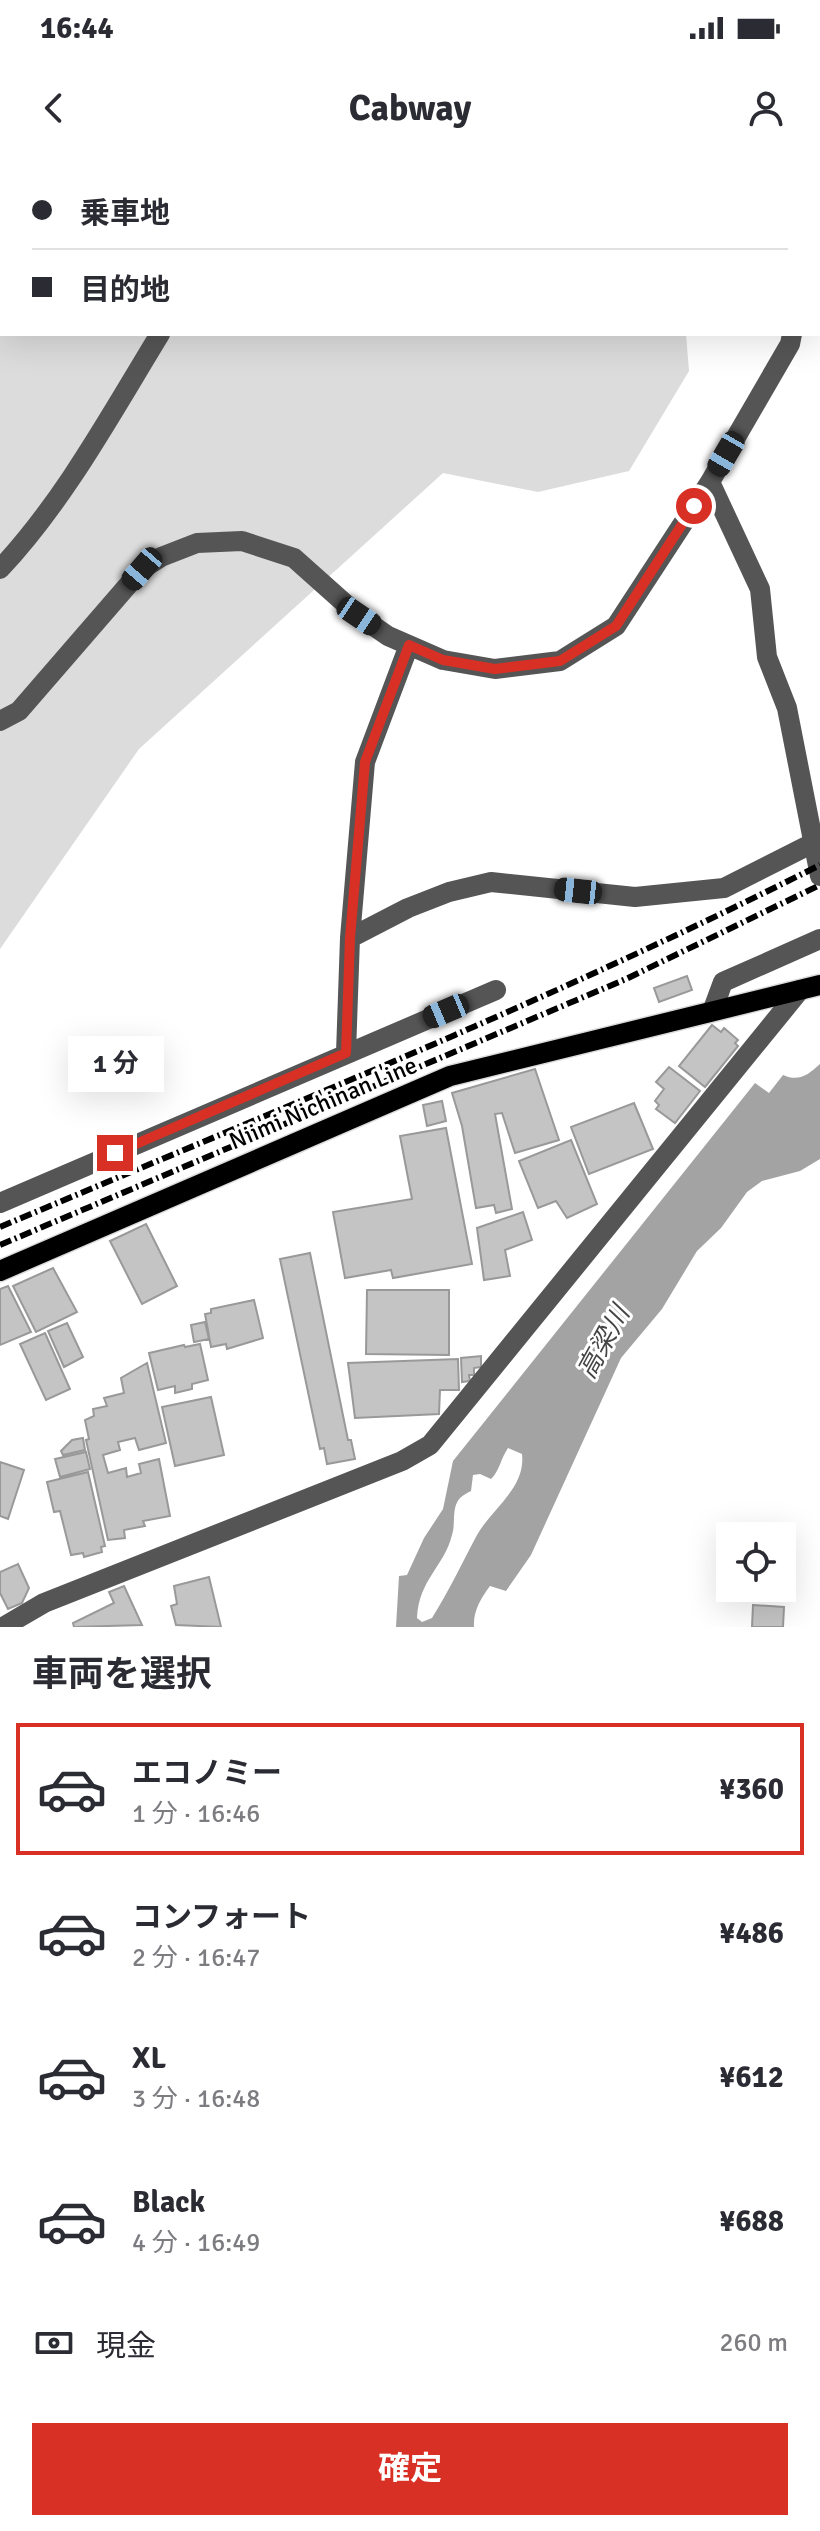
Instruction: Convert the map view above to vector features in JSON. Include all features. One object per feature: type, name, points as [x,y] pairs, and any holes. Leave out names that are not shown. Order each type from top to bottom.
[{"type":"main road","name":"Niimi Nichinan Line","points":[[0,1271],[450,1076],[713,1009],[810,988]]},
{"type":"street","points":[[0,569],[24,543],[81,460],[159,336]]},
{"type":"street","points":[[0,721],[19,711],[142,569],[161,557],[197,543],[242,541],[294,558],[359,616],[388,636],[443,660],[495,669],[560,661],[616,626],[710,482],[790,344],[792,336]]},
{"type":"street","points":[[710,482],[760,589],[767,657],[787,708],[820,876]]},
{"type":"street","points":[[346,1053],[350,938],[365,762],[409,645]]},
{"type":"street","points":[[350,938],[408,908],[449,892],[491,882],[635,897],[724,888],[815,842]]},
{"type":"street","points":[[713,1009],[723,982],[820,939]]},
{"type":"street","points":[[3,1627],[44,1603],[348,1484],[402,1461],[430,1445],[810,988]]},
{"type":"street","points":[[0,1203],[496,990]]},
{"type":"shaded area","points":[[0,336],[686,336],[689,371],[629,471],[538,492],[443,473],[139,749],[0,949]]},
{"type":"water","name":"高梁川","points":[[820,1064],[820,1159],[800,1171],[762,1181],[747,1192],[721,1228],[697,1251],[662,1309],[621,1358],[531,1555],[506,1591],[490,1586],[478,1605],[474,1627],[396,1627],[399,1576],[407,1575],[424,1538],[443,1509],[453,1461],[755,1083],[769,1093],[783,1075],[799,1077]],"holes":[[[508,1448],[522,1454],[519,1477],[483,1525],[432,1618],[422,1622],[417,1618],[422,1593],[448,1546],[456,1506],[460,1498],[471,1491],[473,1475],[480,1474],[491,1479]]]},
{"type":"building","points":[[687,976],[692,990],[659,1002],[654,988]]},
{"type":"building","points":[[712,1025],[721,1032],[724,1028],[738,1040],[735,1043],[738,1046],[705,1087],[679,1066]]},
{"type":"building","points":[[669,1067],[700,1091],[675,1123],[656,1109],[659,1105],[655,1101],[664,1089],[656,1082]]},
{"type":"building","points":[[535,1069],[559,1140],[515,1153],[502,1113],[495,1114],[512,1209],[496,1213],[494,1205],[476,1208],[462,1126],[452,1093]]},
{"type":"building","points":[[442,1101],[446,1121],[427,1126],[423,1105]]},
{"type":"building","points":[[634,1103],[653,1149],[589,1174],[571,1127]]},
{"type":"building","points":[[446,1128],[472,1264],[393,1278],[391,1270],[345,1278],[333,1212],[412,1199],[400,1136]]},
{"type":"building","points":[[571,1140],[597,1204],[567,1218],[556,1201],[538,1208],[519,1161]]},
{"type":"building","points":[[523,1212],[532,1240],[505,1250],[510,1276],[484,1280],[477,1228]]},
{"type":"building","points":[[146,1224],[177,1286],[142,1304],[110,1241]]},
{"type":"building","points":[[310,1253],[348,1440],[351,1440],[355,1459],[327,1464],[324,1448],[320,1449],[280,1259]]},
{"type":"building","points":[[53,1268],[77,1312],[36,1332],[13,1286]]},
{"type":"building","points":[[8,1286],[31,1332],[0,1345],[0,1289]]},
{"type":"building","points":[[367,1290],[449,1290],[449,1355],[366,1354]]},
{"type":"building","points":[[254,1300],[263,1338],[227,1349],[226,1344],[211,1347],[205,1314],[211,1313],[211,1309]]},
{"type":"building","points":[[205,1322],[209,1339],[194,1342],[191,1325]]},
{"type":"building","points":[[67,1323],[83,1357],[64,1367],[48,1331]]},
{"type":"building","points":[[45,1333],[70,1389],[46,1400],[20,1344]]},
{"type":"building","points":[[200,1344],[208,1380],[192,1384],[192,1389],[175,1393],[175,1386],[158,1390],[149,1353]]},
{"type":"building","points":[[481,1356],[481,1367],[474,1368],[474,1375],[469,1375],[470,1381],[462,1382],[461,1358]]},
{"type":"building","points":[[458,1359],[459,1390],[440,1390],[439,1414],[355,1418],[348,1363]]},
{"type":"building","points":[[147,1363],[166,1443],[139,1450],[135,1438],[118,1442],[120,1450],[103,1455],[108,1473],[126,1468],[127,1477],[141,1473],[139,1464],[159,1459],[170,1516],[143,1521],[145,1526],[124,1530],[125,1538],[108,1540],[86,1440],[89,1439],[85,1420],[94,1416],[93,1409],[107,1406],[104,1398],[124,1393],[121,1378]]},
{"type":"building","points":[[211,1397],[224,1455],[175,1466],[162,1407]]},
{"type":"building","points":[[83,1438],[85,1450],[63,1455],[61,1451],[72,1440]]},
{"type":"building","points":[[86,1452],[90,1469],[60,1477],[55,1459]]},
{"type":"building","points":[[0,1462],[24,1470],[8,1519],[0,1516]]},
{"type":"building","points":[[88,1472],[105,1546],[101,1547],[102,1552],[84,1557],[83,1553],[71,1555],[60,1511],[54,1512],[47,1482]]},
{"type":"building","points":[[18,1564],[29,1588],[22,1603],[8,1609],[0,1593],[0,1572]]},
{"type":"building","points":[[209,1577],[221,1627],[176,1625],[171,1606],[177,1604],[174,1586]]},
{"type":"building","points":[[124,1586],[142,1625],[74,1627],[73,1623],[114,1603],[109,1592]]},
{"type":"building","points":[[753,1605],[784,1607],[783,1627],[752,1627]]},
{"type":"railway","points":[[0,1227],[516,1008],[820,865]]},
{"type":"railway","points":[[0,1245],[626,979],[820,885]]},
{"type":"route","points":[[115,1153],[346,1053],[350,938],[365,762],[409,645],[443,660],[495,669],[560,661],[616,626],[694,506]]}]
